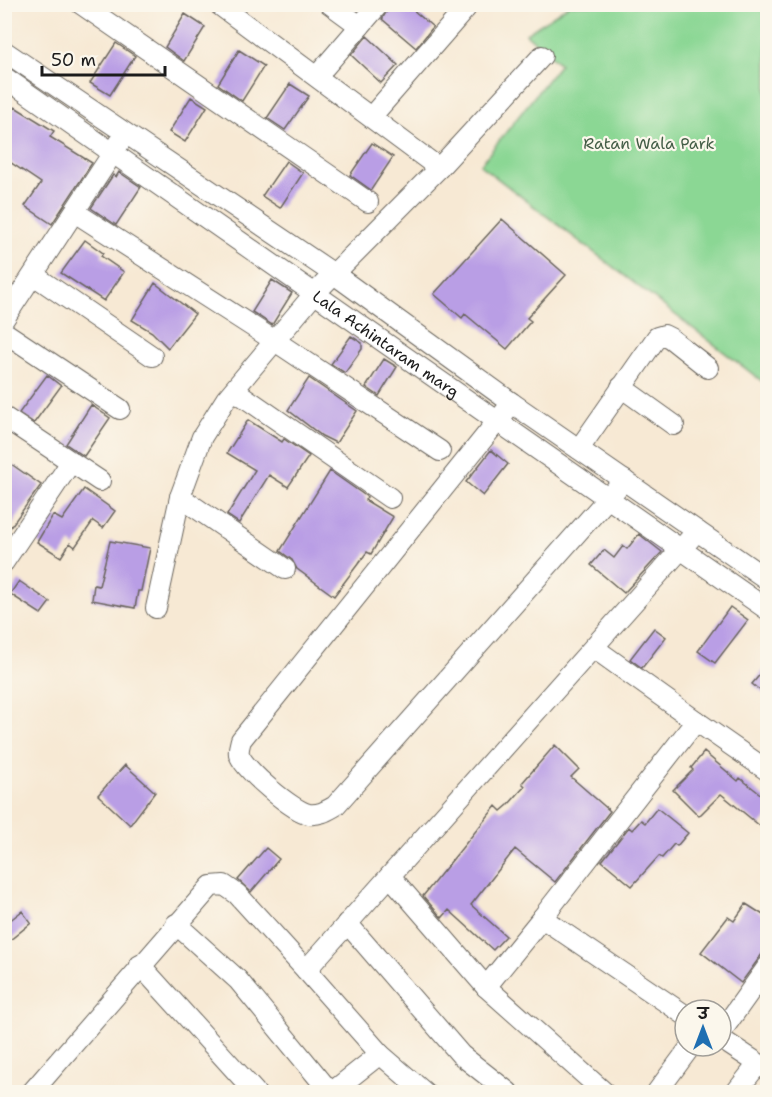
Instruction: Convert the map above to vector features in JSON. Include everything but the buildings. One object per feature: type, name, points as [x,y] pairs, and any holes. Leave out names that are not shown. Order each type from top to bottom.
[{"type":"street","points":[[81,4],[368,202]]},
{"type":"street","points":[[218,4],[439,168]]},
{"type":"street","points":[[330,4],[360,26]]},
{"type":"street","points":[[317,76],[379,4]]},
{"type":"street","points":[[371,117],[466,8]]},
{"type":"street","name":"Lala Achintaram marg","points":[[4,51],[334,274],[512,403],[768,580]]},
{"type":"street","points":[[156,608],[180,497],[202,437],[234,390],[314,294],[439,168],[542,56]]},
{"type":"street","name":"Lala Achintaram marg","points":[[4,77],[768,610]]},
{"type":"street","points":[[4,319],[35,276],[115,153],[124,134]]},
{"type":"street","points":[[76,213],[440,451]]},
{"type":"street","points":[[35,276],[152,356]]},
{"type":"street","points":[[4,332],[120,409]]},
{"type":"street","points":[[579,449],[657,337],[664,335],[670,338],[708,368]]},
{"type":"street","points":[[621,387],[674,425]]},
{"type":"street","points":[[234,390],[390,498]]},
{"type":"street","points":[[512,403],[241,740],[238,752],[245,765],[294,808],[307,814],[322,813],[335,806],[624,480]]},
{"type":"street","points":[[7,424],[100,481]]},
{"type":"street","points":[[4,562],[71,462]]},
{"type":"street","points":[[180,497],[285,569]]},
{"type":"street","points":[[306,970],[697,531]]},
{"type":"street","points":[[594,648],[768,771]]},
{"type":"street","points":[[486,987],[696,722]]},
{"type":"street","points":[[390,876],[486,987],[604,1092]]},
{"type":"street","points":[[32,1092],[211,886],[224,885],[237,894],[380,1054],[424,1092]]},
{"type":"street","points":[[542,918],[673,1007]]},
{"type":"street","points":[[347,923],[461,1055],[508,1092]]},
{"type":"street","points":[[176,924],[238,980],[331,1092],[380,1054]]},
{"type":"street","points":[[140,965],[255,1092]]},
{"type":"street","points":[[733,1015],[768,966]]},
{"type":"street","points":[[733,1047],[763,1067],[736,1092]]},
{"type":"street","points":[[657,1092],[682,1058]]},
{"type":"green space","name":"Ratan Wala Park","points":[[569,5],[767,5],[767,385],[480,165],[560,64],[526,34]]}]
